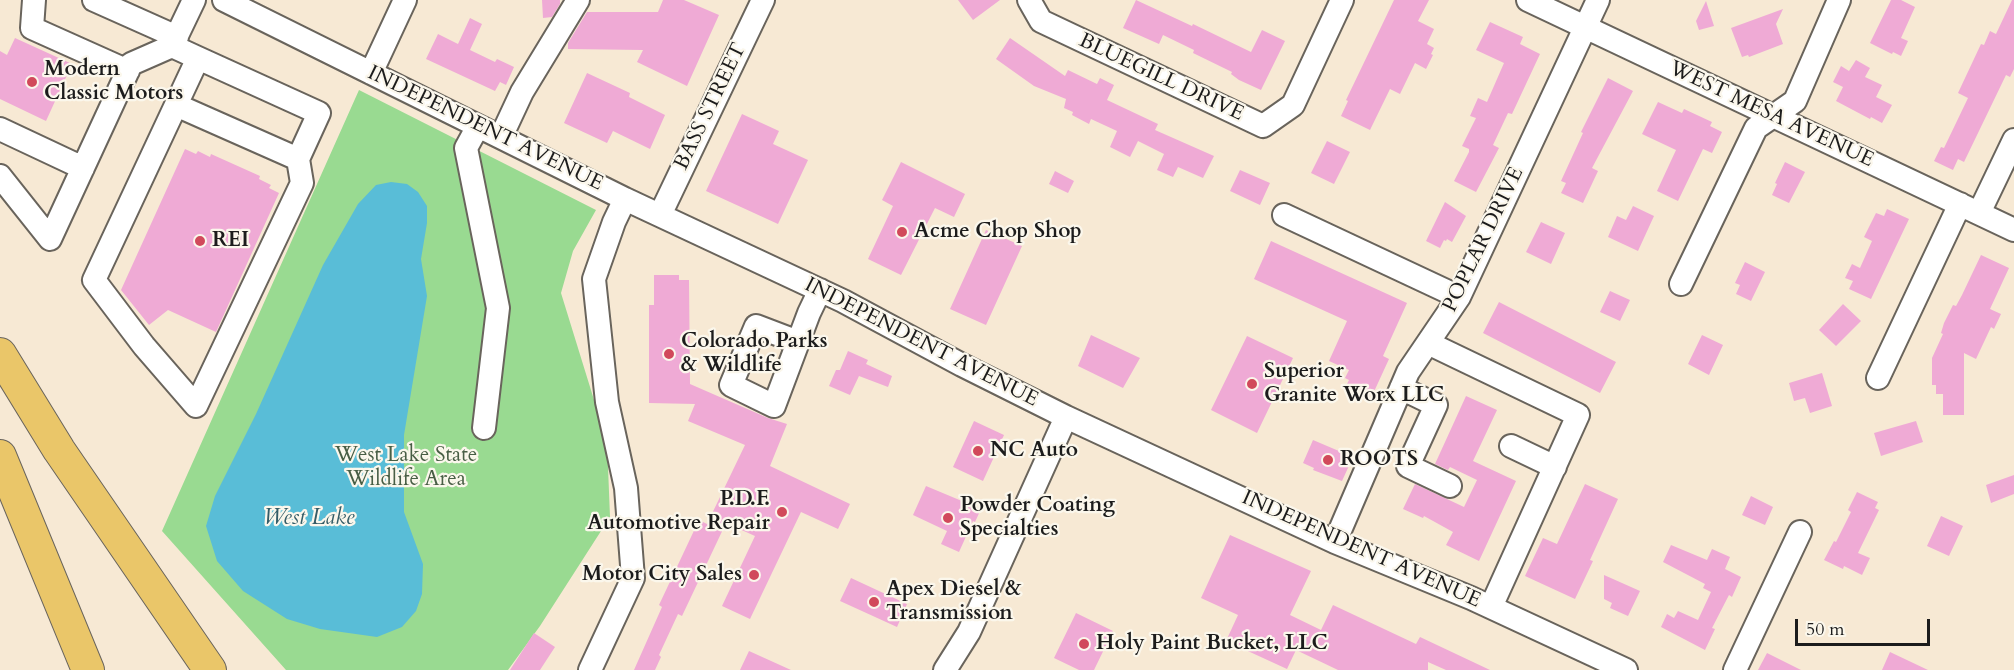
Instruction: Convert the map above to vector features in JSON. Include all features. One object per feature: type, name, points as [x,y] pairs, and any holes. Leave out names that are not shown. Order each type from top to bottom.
[{"type":"highway","points":[[0,354],[65,460],[210,670]]},
{"type":"highway","points":[[0,456],[88,670]]},
{"type":"street","points":[[34,0],[32,28],[128,71]]},
{"type":"street","points":[[93,0],[174,42],[198,58],[319,113],[298,159],[302,183],[196,406],[144,346],[94,280],[198,58]]},
{"type":"street","points":[[0,176],[50,239],[131,64],[174,42],[194,0]]},
{"type":"street","name":"INDEPENDENT AVENUE","points":[[224,0],[626,199],[820,290],[1066,417],[1335,542],[1491,607],[1626,670]]},
{"type":"street","points":[[371,73],[405,0]]},
{"type":"street","points":[[501,137],[522,92],[578,0]]},
{"type":"street","name":"BASS STREET","points":[[660,215],[763,0]]},
{"type":"street","name":"BLUEGILL DRIVE","points":[[1029,0],[1041,21],[1263,126],[1293,105],[1342,0]]},
{"type":"street","name":"WEST MESA AVENUE","points":[[1528,0],[2014,230]]},
{"type":"street","name":"POPLAR DRIVE","points":[[1335,542],[1408,372],[1459,297],[1598,0]]},
{"type":"street","points":[[1681,284],[1755,128],[1795,101],[1839,0]]},
{"type":"street","points":[[176,105],[298,159]]},
{"type":"street","points":[[478,126],[466,148],[498,308],[484,428]]},
{"type":"street","points":[[0,129],[83,168]]},
{"type":"street","points":[[1878,378],[1970,209],[2014,140]]},
{"type":"street","points":[[590,670],[633,578],[626,488],[607,402],[594,279],[614,222],[626,199]]},
{"type":"street","points":[[1284,215],[1459,297]]},
{"type":"street","points":[[798,342],[820,290]]},
{"type":"street","points":[[1428,343],[1578,415],[1491,607]]},
{"type":"street","points":[[1401,388],[1436,405],[1408,466],[1450,486]]},
{"type":"street","points":[[945,670],[969,632],[1066,417]]},
{"type":"street","points":[[1511,446],[1555,467]]},
{"type":"street","points":[[1735,670],[1800,532]]},
{"type":"green space","name":"West Lake State Wildlife Area","points":[[359,90],[596,210],[573,251],[561,293],[607,442],[610,517],[540,626],[508,670],[286,670],[162,531]]},
{"type":"water","name":"West Lake","points":[[391,182],[407,184],[418,192],[427,206],[427,223],[421,259],[427,296],[404,435],[404,512],[423,564],[422,594],[416,611],[402,627],[377,637],[320,629],[287,619],[243,591],[217,561],[206,526],[215,496],[256,414],[323,265],[358,204],[376,185]]},
{"type":"building","points":[[542,0],[560,0],[552,17],[543,18]]},
{"type":"building","points":[[663,0],[684,0],[719,15],[687,86],[637,62],[643,50],[568,49],[568,43],[587,12],[658,12]]},
{"type":"building","points":[[958,0],[1000,0],[973,20]]},
{"type":"building","points":[[1136,0],[1251,52],[1262,30],[1285,41],[1261,90],[1239,80],[1231,74],[1232,72],[1193,53],[1194,50],[1163,35],[1159,44],[1123,28]]},
{"type":"building","points":[[1394,0],[1429,0],[1418,21],[1434,29],[1427,44],[1434,48],[1431,54],[1433,55],[1426,69],[1415,63],[1400,94],[1390,89],[1370,130],[1341,116],[1348,101],[1346,100]]},
{"type":"building","points":[[1891,0],[1901,0],[1915,7],[1901,38],[1908,41],[1901,56],[1870,43]]},
{"type":"building","points":[[2014,0],[2014,69],[2010,77],[2006,75],[1964,162],[1958,159],[1953,170],[1934,161],[1941,147],[1944,148],[1968,98],[1958,93],[1981,44],[1984,45],[1990,31],[1996,34]]},
{"type":"building","points":[[1706,1],[1714,26],[1699,30],[1696,21]]},
{"type":"building","points":[[1783,9],[1776,24],[1783,44],[1749,57],[1748,55],[1742,57],[1731,28]]},
{"type":"building","points":[[470,18],[482,24],[470,50],[495,62],[497,59],[514,67],[506,85],[500,82],[495,91],[426,59],[438,34],[458,44]]},
{"type":"building","points":[[1490,22],[1523,37],[1520,44],[1540,54],[1512,114],[1508,113],[1493,145],[1499,148],[1476,192],[1454,181],[1469,152],[1469,149],[1462,146],[1476,118],[1470,116],[1478,98],[1487,102],[1504,63],[1476,50]]},
{"type":"building","name":"Modern Classic Motors","points":[[15,38],[72,64],[46,121],[0,99],[0,51],[7,55]]},
{"type":"building","points":[[1010,38],[1065,76],[1068,70],[1097,84],[1100,78],[1114,85],[1107,100],[1158,124],[1155,130],[1214,156],[1203,178],[1178,167],[1173,177],[1157,170],[1164,154],[1138,141],[1130,157],[1110,147],[1117,131],[1091,119],[1089,124],[1072,115],[1073,112],[1064,108],[1066,99],[1034,86],[996,59]]},
{"type":"building","points":[[1856,60],[1870,68],[1865,77],[1882,85],[1876,97],[1892,105],[1882,123],[1836,101],[1843,87],[1833,82],[1841,66],[1849,71]]},
{"type":"building","points":[[587,73],[630,93],[629,97],[665,115],[650,149],[613,131],[607,143],[564,123]]},
{"type":"building","points":[[1608,78],[1633,91],[1592,168],[1598,171],[1583,203],[1561,193],[1566,183],[1561,181],[1583,133],[1581,132]]},
{"type":"building","points":[[1658,102],[1682,113],[1684,109],[1712,122],[1710,126],[1722,132],[1712,153],[1703,149],[1678,201],[1657,191],[1676,150],[1642,134]]},
{"type":"building","points":[[742,114],[779,131],[773,144],[808,160],[778,224],[706,191]]},
{"type":"building","points":[[1327,141],[1350,152],[1334,184],[1311,173]]},
{"type":"building","name":"REI","points":[[185,149],[196,154],[198,151],[210,157],[211,154],[260,176],[259,179],[271,185],[269,188],[279,193],[216,332],[168,310],[149,325],[121,290]]},
{"type":"building","name":"Acme Chop Shop","points":[[901,162],[965,194],[954,217],[935,208],[901,275],[868,259],[893,206],[882,200]]},
{"type":"building","points":[[1785,162],[1805,172],[1789,203],[1772,195]]},
{"type":"building","points":[[1240,170],[1270,183],[1260,205],[1230,191]]},
{"type":"building","points":[[1055,171],[1074,181],[1068,193],[1049,184]]},
{"type":"building","points":[[1445,202],[1466,216],[1452,242],[1444,240],[1440,248],[1426,241]]},
{"type":"building","points":[[1633,206],[1654,216],[1638,251],[1608,237],[1617,216],[1626,220]]},
{"type":"building","points":[[1887,209],[1909,219],[1871,299],[1849,289],[1853,281],[1845,278],[1852,264],[1860,268],[1872,241],[1864,237],[1876,213],[1884,216]]},
{"type":"building","points":[[1541,222],[1565,233],[1551,264],[1526,252]]},
{"type":"building","points":[[986,230],[1022,246],[986,325],[950,309]]},
{"type":"building","points":[[1271,241],[1407,303],[1383,356],[1389,359],[1372,396],[1347,384],[1349,380],[1345,378],[1349,370],[1329,361],[1347,321],[1254,279]]},
{"type":"building","points":[[1981,255],[2009,268],[1990,309],[2001,314],[1994,329],[1991,327],[1976,359],[1964,353],[1964,415],[1943,415],[1943,394],[1936,394],[1936,385],[1932,385],[1932,358],[1943,334],[1941,333],[1944,323],[1953,305],[1956,306],[1962,295]]},
{"type":"building","points":[[1745,262],[1765,272],[1751,301],[1736,294],[1740,285],[1735,283]]},
{"type":"building","points":[[654,275],[679,275],[679,280],[689,280],[690,384],[787,424],[770,466],[850,504],[838,529],[801,512],[750,619],[722,606],[755,536],[726,523],[682,616],[678,614],[659,655],[661,657],[655,670],[634,670],[662,607],[659,605],[699,520],[707,524],[745,445],[688,421],[695,404],[649,403],[649,305],[654,305]]},
{"type":"building","points":[[1610,291],[1630,300],[1620,321],[1600,312]]},
{"type":"building","points":[[1499,302],[1616,362],[1600,393],[1483,333]]},
{"type":"building","points":[[1843,304],[1861,321],[1836,346],[1819,330]]},
{"type":"building","points":[[1091,335],[1140,358],[1123,388],[1078,366]]},
{"type":"building","points":[[1702,335],[1723,345],[1709,375],[1688,364]]},
{"type":"building","name":"Superior Granite Worx LLC","points":[[1247,336],[1293,358],[1257,433],[1211,410]]},
{"type":"building","points":[[848,351],[868,360],[866,364],[892,376],[888,387],[859,376],[850,395],[829,386],[836,370],[840,370]]},
{"type":"building","points":[[1822,373],[1832,406],[1810,413],[1805,398],[1794,401],[1789,383]]},
{"type":"building","points":[[1466,396],[1497,410],[1473,461],[1516,481],[1479,561],[1446,545],[1453,532],[1424,516],[1423,518],[1403,509],[1415,484],[1464,507],[1477,480],[1450,467],[1448,470],[1435,464]]},
{"type":"building","name":"NC Auto","points":[[974,421],[1004,435],[983,481],[953,467]]},
{"type":"building","points":[[1916,421],[1923,442],[1881,456],[1874,433]]},
{"type":"building","name":"ROOTS","points":[[1313,440],[1353,457],[1342,481],[1313,470],[1314,468],[1303,463]]},
{"type":"building","points":[[2014,475],[2014,494],[1991,503],[1986,485]]},
{"type":"building","points":[[1585,484],[1618,499],[1575,599],[1525,576],[1543,538],[1557,544]]},
{"type":"building","name":"Powder Coating Specialties","points":[[926,486],[981,509],[959,552],[941,544],[947,531],[913,515]]},
{"type":"building","points":[[1857,492],[1878,502],[1875,508],[1879,510],[1858,553],[1870,558],[1862,575],[1824,560],[1851,512],[1848,510]]},
{"type":"building","points":[[1751,496],[1773,507],[1765,525],[1742,515]]},
{"type":"building","points":[[1941,516],[1963,526],[1949,556],[1927,546]]},
{"type":"building","points":[[1230,535],[1311,571],[1290,615],[1321,630],[1333,605],[1416,644],[1420,637],[1490,670],[1446,670],[1428,662],[1428,670],[1338,670],[1296,650],[1287,669],[1226,641],[1238,615],[1201,598]]},
{"type":"building","points":[[1671,545],[1707,560],[1712,549],[1730,557],[1725,569],[1741,577],[1732,597],[1729,595],[1712,628],[1715,629],[1705,650],[1661,627],[1667,614],[1674,618],[1678,611],[1698,620],[1711,592],[1703,588],[1705,584],[1663,562]]},
{"type":"building","points":[[1604,575],[1640,591],[1628,616],[1610,608],[1612,603],[1604,599]]},
{"type":"building","name":"Apex Diesel & Transmission","points":[[851,578],[907,604],[897,627],[840,601]]},
{"type":"building","name":"Holy Paint Bucket, LLC","points":[[1076,613],[1113,631],[1094,670],[1079,670],[1054,658]]},
{"type":"building","points":[[534,633],[555,647],[540,670],[510,670]]},
{"type":"building","points":[[749,651],[791,670],[740,670]]},
{"type":"building","points":[[1890,652],[1928,670],[1882,670]]},
{"type":"building","points":[[1767,653],[1801,670],[1758,670]]},
{"type":"place","name":"Modern Classic Motors","points":[[32,82]]},
{"type":"place","name":"Acme Chop Shop","points":[[902,232]]},
{"type":"place","name":"REI","points":[[200,241]]},
{"type":"place","name":"Colorado Parks & Wildlife","points":[[669,354]]},
{"type":"place","name":"Superior Granite Worx LLC","points":[[1252,384]]},
{"type":"place","name":"NC Auto","points":[[978,451]]},
{"type":"place","name":"ROOTS","points":[[1328,460]]},
{"type":"place","name":"P.D.F. Automotive Repair","points":[[782,512]]},
{"type":"place","name":"Powder Coating Specialties","points":[[948,518]]},
{"type":"place","name":"Motor City Sales","points":[[754,575]]},
{"type":"place","name":"Apex Diesel & Transmission","points":[[874,602]]},
{"type":"place","name":"Holy Paint Bucket, LLC","points":[[1084,644]]}]
